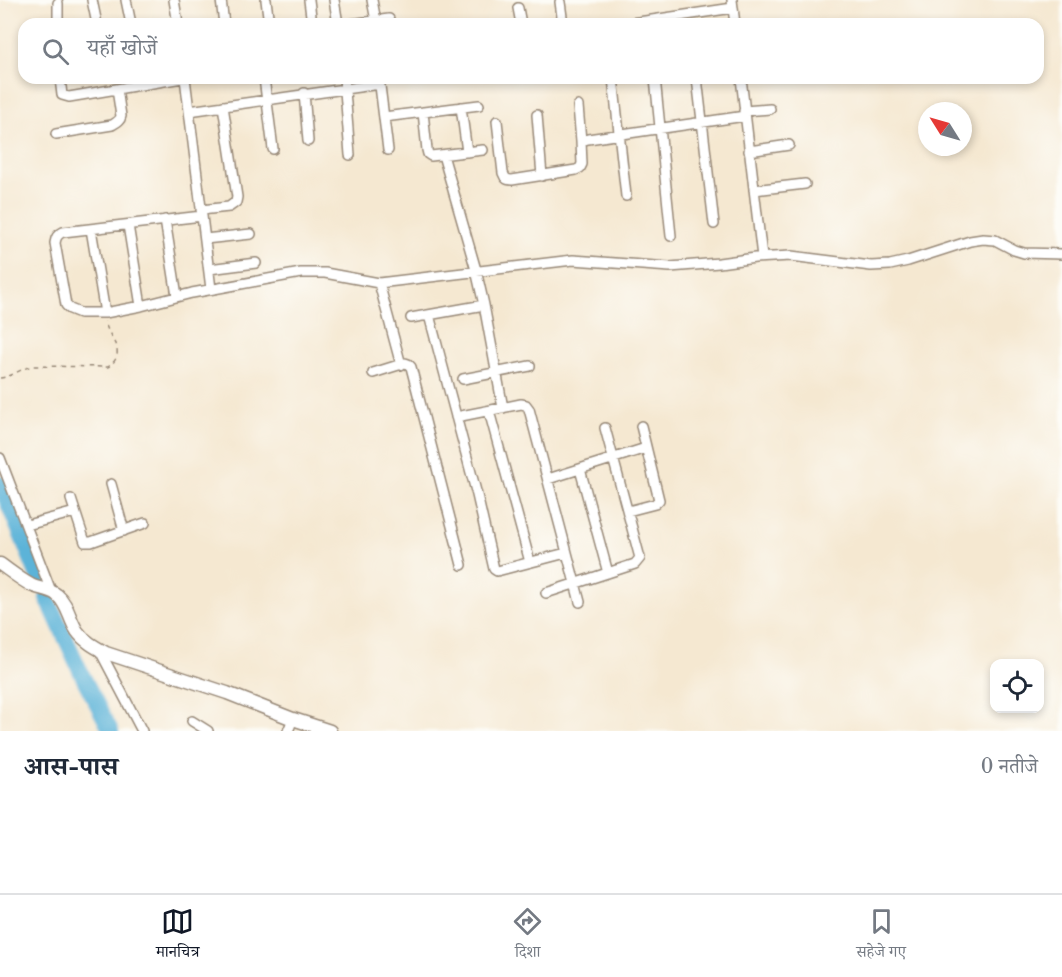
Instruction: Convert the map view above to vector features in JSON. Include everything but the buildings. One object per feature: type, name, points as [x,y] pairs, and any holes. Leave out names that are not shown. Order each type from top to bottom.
[{"type":"street","points":[[92,0],[96,18]]},
{"type":"street","points":[[126,0],[130,18]]},
{"type":"street","points":[[174,0],[177,18]]},
{"type":"street","points":[[221,0],[223,18]]},
{"type":"street","points":[[266,0],[268,18]]},
{"type":"street","points":[[309,0],[311,18]]},
{"type":"street","points":[[334,0],[337,18]]},
{"type":"street","points":[[372,0],[373,18]]},
{"type":"street","points":[[560,2],[562,18]]},
{"type":"street","points":[[57,3],[58,18]]},
{"type":"street","points":[[693,18],[733,4]]},
{"type":"street","points":[[518,8],[520,18]]},
{"type":"street","points":[[60,84],[62,95],[65,97],[140,84]]},
{"type":"street","points":[[185,84],[212,289]]},
{"type":"street","points":[[265,84],[273,149]]},
{"type":"street","points":[[189,111],[304,93],[340,84]]},
{"type":"street","points":[[344,84],[350,155]]},
{"type":"street","points":[[379,84],[388,150]]},
{"type":"street","points":[[614,84],[626,196]]},
{"type":"street","points":[[656,84],[671,236]]},
{"type":"street","points":[[698,84],[714,224]]},
{"type":"street","points":[[742,84],[762,257]]},
{"type":"street","points":[[56,134],[117,122],[121,116],[117,89]]},
{"type":"street","points":[[304,93],[308,141]]},
{"type":"street","points":[[384,117],[479,105]]},
{"type":"street","points":[[224,106],[236,202],[229,207],[165,220],[58,234],[55,243],[66,305],[70,309],[80,313],[105,314],[177,296],[301,273],[325,273],[379,283],[573,260],[670,267],[791,256],[871,266],[908,261],[983,239],[995,240],[1024,253],[1062,254]]},
{"type":"street","points":[[497,121],[503,172],[508,180],[576,170],[582,164],[578,106]]},
{"type":"street","points":[[461,107],[467,152]]},
{"type":"street","points":[[581,141],[702,123],[770,109]]},
{"type":"street","points":[[423,112],[428,154],[431,156],[483,150]]},
{"type":"street","points":[[537,115],[542,176]]},
{"type":"street","points":[[749,152],[789,145]]},
{"type":"street","points":[[443,155],[476,270],[503,408]]},
{"type":"street","points":[[754,190],[805,184]]},
{"type":"street","points":[[165,220],[177,296]]},
{"type":"street","points":[[128,225],[141,306]]},
{"type":"street","points":[[91,229],[105,314]]},
{"type":"street","points":[[205,239],[251,234]]},
{"type":"street","points":[[209,268],[256,263]]},
{"type":"street","points":[[379,283],[400,364]]},
{"type":"street","points":[[411,318],[484,305]]},
{"type":"street","points":[[429,315],[494,569],[498,571],[566,553]]},
{"type":"street","points":[[373,373],[400,364],[408,364],[411,367],[462,565]]},
{"type":"street","points":[[463,379],[530,366]]},
{"type":"street","points":[[456,417],[521,405],[526,405],[529,409],[580,602]]},
{"type":"street","points":[[489,411],[530,562]]},
{"type":"street","points":[[628,511],[655,504],[659,500],[641,426]]},
{"type":"street","points":[[546,593],[635,564],[640,558],[605,428]]},
{"type":"street","points":[[548,479],[646,448]]},
{"type":"street","points":[[0,458],[51,591]]},
{"type":"street","points":[[580,469],[608,573]]},
{"type":"street","points":[[111,484],[124,531]]},
{"type":"street","points":[[71,499],[85,543],[145,523]]},
{"type":"street","points":[[27,525],[75,512]]},
{"type":"street","points":[[0,564],[29,584],[58,595],[64,602],[77,631],[99,649],[330,731]]},
{"type":"street","points":[[99,649],[142,731]]},
{"type":"street","points":[[288,731],[293,719]]},
{"type":"street","points":[[192,721],[208,731]]},
{"type":"path","points":[[0,378],[33,366],[108,367],[115,360],[117,347],[107,330],[105,314]]},
{"type":"waterway","points":[[0,484],[39,579]]},
{"type":"waterway","points":[[47,598],[111,731]]}]
